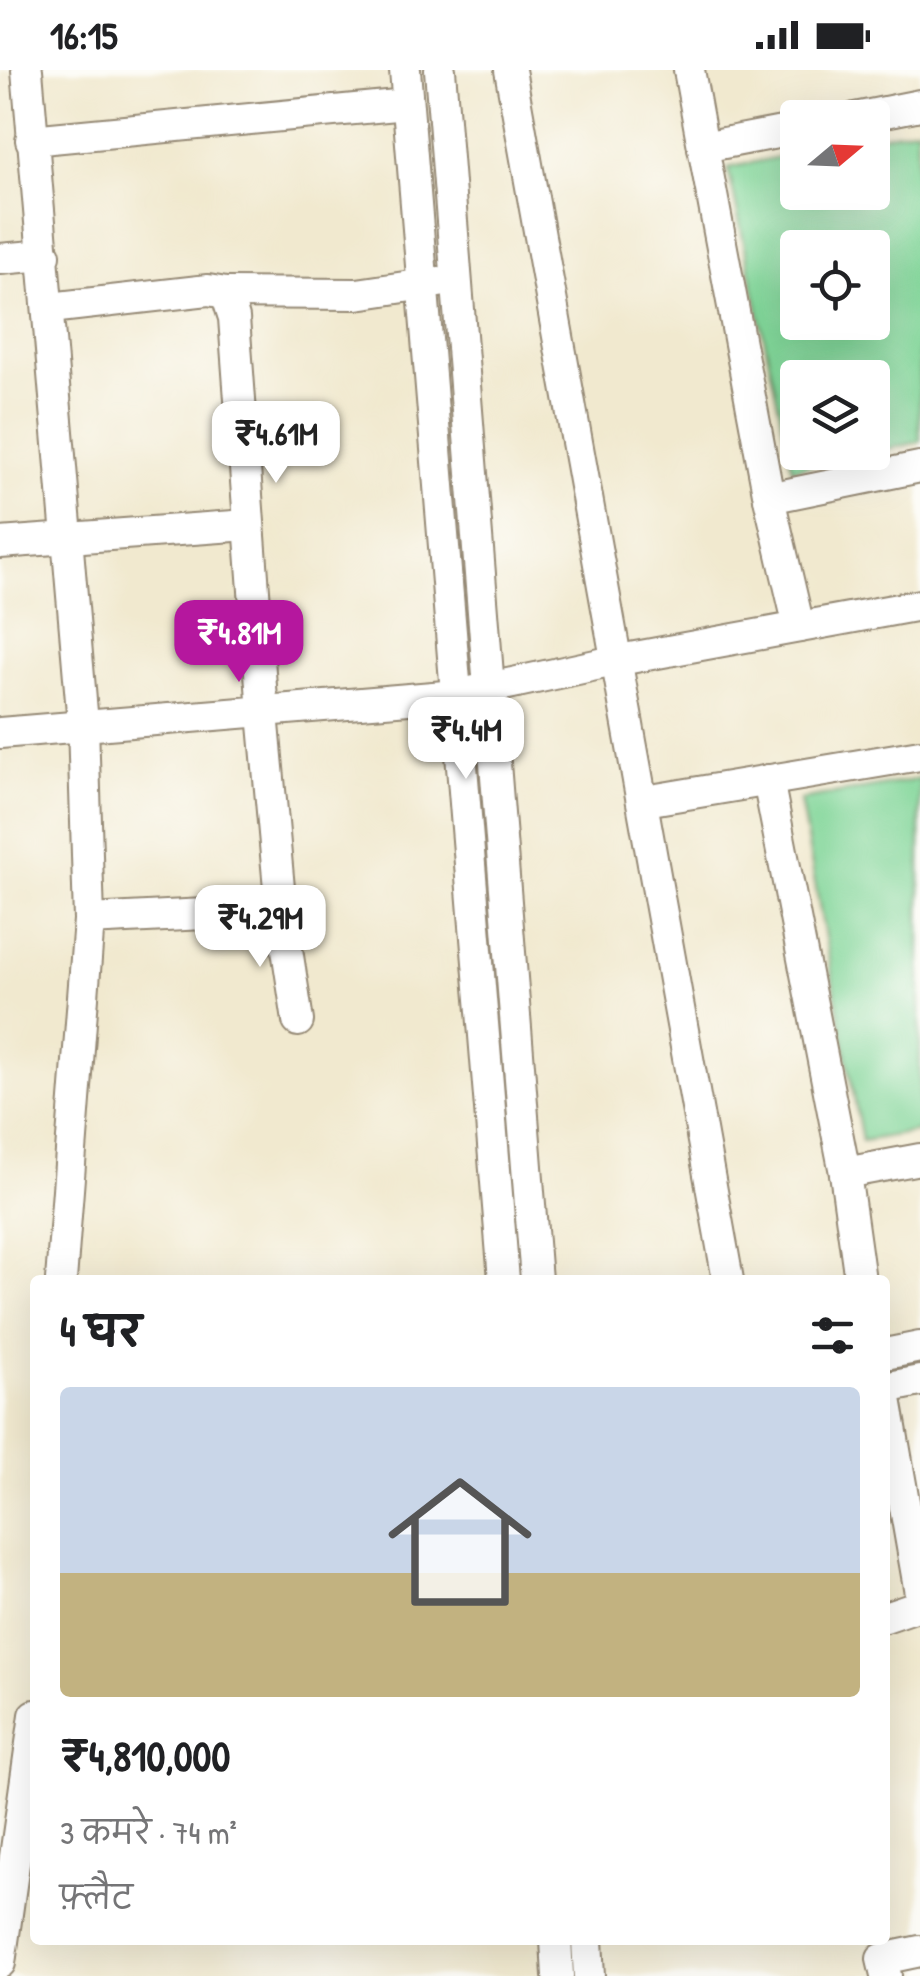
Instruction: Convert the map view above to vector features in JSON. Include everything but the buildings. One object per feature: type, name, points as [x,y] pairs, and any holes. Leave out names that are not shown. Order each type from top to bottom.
[{"type":"street","points":[[27,70],[84,724],[89,920],[61,1275]]},
{"type":"street","points":[[404,70],[504,1275]]},
{"type":"street","points":[[440,70],[536,1275]]},
{"type":"street","points":[[510,70],[645,801],[727,1275]]},
{"type":"street","points":[[690,70],[769,498],[799,628]]},
{"type":"street","points":[[31,140],[407,104]]},
{"type":"street","points":[[890,111],[920,105]]},
{"type":"street","points":[[703,148],[780,133]]},
{"type":"street","points":[[0,259],[45,255]]},
{"type":"street","points":[[50,308],[208,290],[357,294],[456,279]]},
{"type":"street","points":[[226,293],[234,318],[281,910],[298,1021]]},
{"type":"street","points":[[769,498],[920,468]]},
{"type":"street","points":[[0,544],[248,526]]},
{"type":"street","points":[[0,733],[457,695],[619,660],[920,606]]},
{"type":"street","points":[[645,801],[920,754]]},
{"type":"street","points":[[768,780],[845,1173],[859,1275]]},
{"type":"street","points":[[89,920],[281,910]]},
{"type":"street","points":[[845,1173],[920,1159]]},
{"type":"street","points":[[890,1353],[920,1347]]},
{"type":"street","points":[[890,1390],[920,1381]]},
{"type":"street","points":[[890,1420],[920,1593]]},
{"type":"street","points":[[890,1615],[920,1605]]},
{"type":"street","points":[[0,1963],[21,1777],[30,1737]]},
{"type":"street","points":[[556,1945],[558,1976]]},
{"type":"street","points":[[587,1945],[589,1976]]},
{"type":"street","points":[[882,1958],[920,1951]]},
{"type":"green space","points":[[917,128],[920,442],[890,448],[890,360],[780,360],[780,413],[728,168],[780,157],[780,210],[890,210],[890,134]]},
{"type":"green space","points":[[920,779],[920,1131],[862,1141],[800,800]]}]
